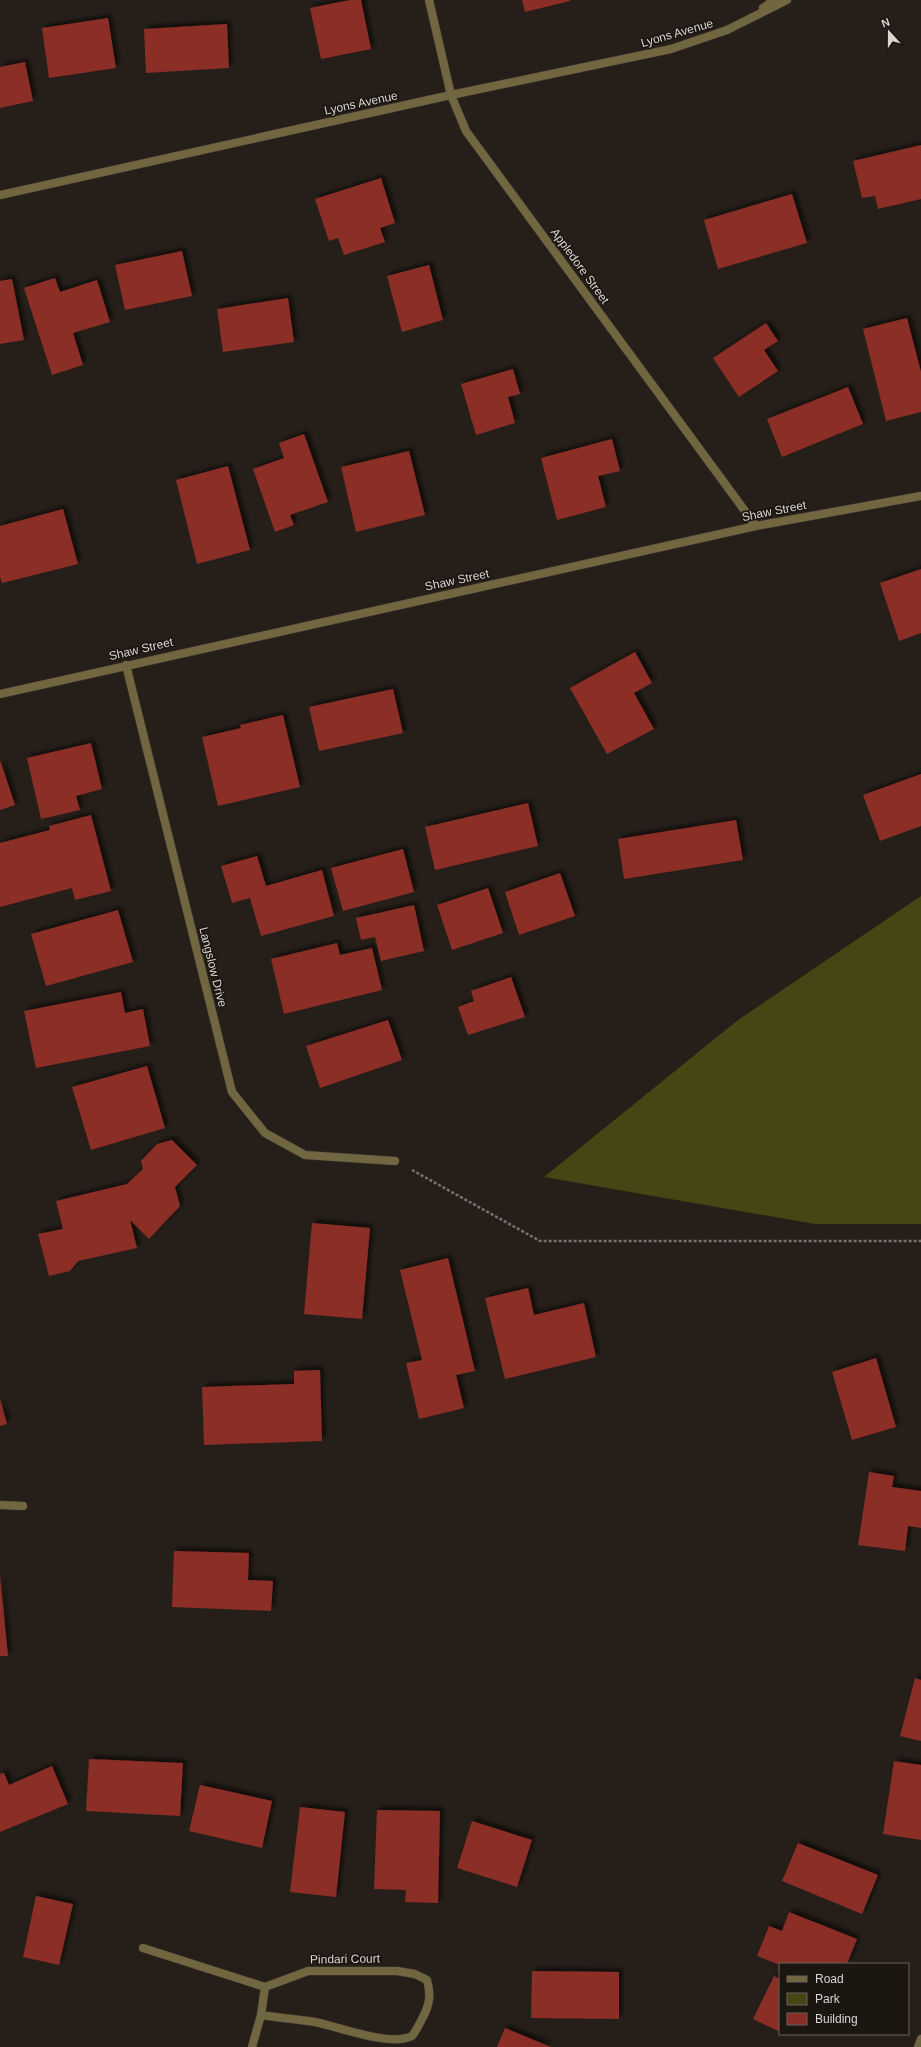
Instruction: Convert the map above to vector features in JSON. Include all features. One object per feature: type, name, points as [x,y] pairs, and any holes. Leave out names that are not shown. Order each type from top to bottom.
[{"type":"street","name":"Appledore Street","points":[[429,0],[451,95],[466,131],[756,526]]},
{"type":"street","name":"Lyons Avenue","points":[[727,30],[774,0]]},
{"type":"street","name":"Lyons Avenue","points":[[0,195],[451,95],[671,49],[727,30],[787,0]]},
{"type":"street","name":"Shaw Street","points":[[0,694],[756,526],[921,496]]},
{"type":"street","name":"Langslow Drive","points":[[126,665],[232,1092],[265,1133],[305,1155],[395,1161]]},
{"type":"street","points":[[0,1505],[23,1506]]},
{"type":"street","points":[[143,1948],[265,1988],[261,2015],[252,2047]]},
{"type":"street","name":"Pindari Court","points":[[261,2015],[316,2022],[360,2038],[383,2043],[402,2040],[412,2036],[428,2007],[430,1990],[427,1980],[415,1974],[397,1971],[308,1971],[265,1988]]},
{"type":"street","points":[[918,2047],[921,2039]]},
{"type":"path","points":[[395,1161],[540,1241],[921,1241]]},
{"type":"green space","points":[[921,896],[921,1224],[815,1224],[544,1177],[738,1020]]},
{"type":"building","points":[[350,0],[361,0],[371,49],[321,59],[310,8]]},
{"type":"building","points":[[522,0],[570,0],[570,1],[525,12]]},
{"type":"building","points":[[108,18],[116,68],[49,78],[42,28]]},
{"type":"building","points":[[227,24],[229,68],[146,73],[144,29]]},
{"type":"building","points":[[25,62],[33,101],[0,108],[0,67]]},
{"type":"building","points":[[921,145],[921,199],[878,209],[875,196],[862,198],[853,161]]},
{"type":"building","points":[[381,178],[395,223],[380,228],[385,242],[344,255],[338,238],[329,241],[315,199]]},
{"type":"building","points":[[792,194],[807,243],[718,269],[704,220]]},
{"type":"building","points":[[182,251],[192,296],[125,310],[115,265]]},
{"type":"building","points":[[429,265],[443,320],[402,332],[387,276]]},
{"type":"building","points":[[55,278],[60,292],[97,280],[110,322],[73,333],[83,365],[52,375],[24,288]]},
{"type":"building","points":[[12,279],[24,340],[0,344],[0,281]]},
{"type":"building","points":[[288,298],[294,342],[223,352],[217,309]]},
{"type":"building","points":[[907,318],[921,372],[921,412],[886,421],[863,329]]},
{"type":"building","points":[[766,323],[778,341],[764,350],[778,371],[739,397],[713,358]]},
{"type":"building","points":[[513,369],[520,394],[508,397],[515,423],[476,435],[461,384]]},
{"type":"building","points":[[848,387],[863,424],[782,457],[767,419]]},
{"type":"building","points":[[304,434],[328,502],[290,515],[294,525],[275,532],[253,469],[284,458],[279,443]]},
{"type":"building","points":[[612,439],[620,471],[598,476],[606,507],[557,520],[541,458]]},
{"type":"building","points":[[409,451],[425,515],[356,532],[341,467]]},
{"type":"building","points":[[228,466],[250,550],[197,564],[176,480]]},
{"type":"building","points":[[63,509],[78,564],[2,583],[0,577],[0,526]]},
{"type":"building","points":[[921,569],[921,633],[899,641],[880,583]]},
{"type":"building","points":[[635,652],[652,683],[634,693],[654,729],[607,754],[570,688]]},
{"type":"building","points":[[393,689],[403,733],[319,751],[309,707]]},
{"type":"building","points":[[283,715],[300,787],[218,806],[202,737],[241,728],[240,725]]},
{"type":"building","points":[[91,743],[102,789],[76,796],[80,810],[41,819],[27,758]]},
{"type":"building","points":[[0,760],[15,805],[0,810]]},
{"type":"building","points":[[921,774],[921,826],[880,841],[863,795]]},
{"type":"building","points":[[528,803],[538,846],[435,870],[425,827]]},
{"type":"building","points":[[91,815],[111,891],[75,900],[72,888],[0,907],[0,843],[50,830],[49,826]]},
{"type":"building","points":[[736,820],[743,860],[624,879],[618,839]]},
{"type":"building","points":[[403,849],[414,892],[343,911],[331,868]]},
{"type":"building","points":[[257,856],[266,886],[322,870],[334,916],[261,936],[250,898],[232,903],[221,866]]},
{"type":"building","points":[[560,873],[575,916],[519,935],[505,892]]},
{"type":"building","points":[[488,888],[503,933],[452,950],[437,905]]},
{"type":"building","points":[[414,905],[424,951],[381,961],[375,937],[361,940],[356,918]]},
{"type":"building","points":[[118,910],[133,962],[46,986],[31,934]]},
{"type":"building","points":[[337,943],[340,955],[372,948],[382,990],[284,1014],[271,959]]},
{"type":"building","points":[[511,977],[525,1017],[468,1035],[458,1007],[474,1001],[471,991]]},
{"type":"building","points":[[121,992],[125,1013],[143,1009],[150,1046],[36,1068],[24,1011]]},
{"type":"building","points":[[388,1020],[402,1060],[320,1088],[306,1046]]},
{"type":"building","points":[[147,1066],[165,1128],[91,1150],[72,1087]]},
{"type":"building","points":[[172,1140],[197,1165],[175,1187],[180,1206],[149,1239],[130,1220],[137,1248],[78,1261],[70,1271],[49,1276],[38,1234],[63,1229],[56,1201],[127,1184],[143,1169],[141,1161],[157,1144]]},
{"type":"building","points":[[312,1223],[370,1228],[362,1319],[304,1314]]},
{"type":"building","points":[[448,1258],[475,1371],[456,1375],[464,1408],[419,1419],[406,1363],[422,1360],[400,1270]]},
{"type":"building","points":[[528,1288],[534,1315],[584,1303],[596,1357],[505,1379],[485,1298]]},
{"type":"building","points":[[876,1358],[896,1427],[852,1440],[832,1372]]},
{"type":"building","points":[[320,1370],[322,1441],[204,1445],[202,1387],[294,1384],[294,1371]]},
{"type":"building","points":[[0,1399],[7,1424],[0,1426]]},
{"type":"building","points":[[869,1472],[894,1476],[892,1487],[921,1491],[921,1528],[908,1526],[905,1551],[858,1545]]},
{"type":"building","points":[[174,1551],[249,1553],[248,1580],[273,1581],[271,1611],[172,1607]]},
{"type":"building","points":[[0,1575],[8,1656],[0,1656]]},
{"type":"building","points":[[915,1678],[921,1680],[921,1741],[900,1736]]},
{"type":"building","points":[[89,1759],[183,1763],[180,1816],[86,1811]]},
{"type":"building","points":[[894,1761],[921,1765],[921,1840],[883,1834]]},
{"type":"building","points":[[52,1766],[68,1804],[0,1832],[0,1774],[4,1773],[9,1785]]},
{"type":"building","points":[[200,1785],[272,1801],[262,1848],[189,1831]]},
{"type":"building","points":[[300,1807],[345,1812],[336,1897],[290,1892]]},
{"type":"building","points":[[377,1810],[440,1811],[438,1903],[405,1902],[406,1890],[374,1889]]},
{"type":"building","points":[[472,1821],[532,1840],[517,1887],[457,1868]]},
{"type":"building","points":[[798,1843],[878,1875],[862,1914],[782,1881]]},
{"type":"building","points":[[36,1896],[73,1904],[59,1965],[23,1957]]},
{"type":"building","points":[[789,1912],[857,1939],[847,1963],[779,1963],[779,1965],[757,1956],[769,1926],[782,1931]]},
{"type":"building","points":[[532,1971],[619,1972],[619,2019],[531,2018]]},
{"type":"building","points":[[774,1976],[779,1978],[779,2032],[753,2019]]},
{"type":"building","points":[[505,2028],[551,2047],[497,2047]]}]
